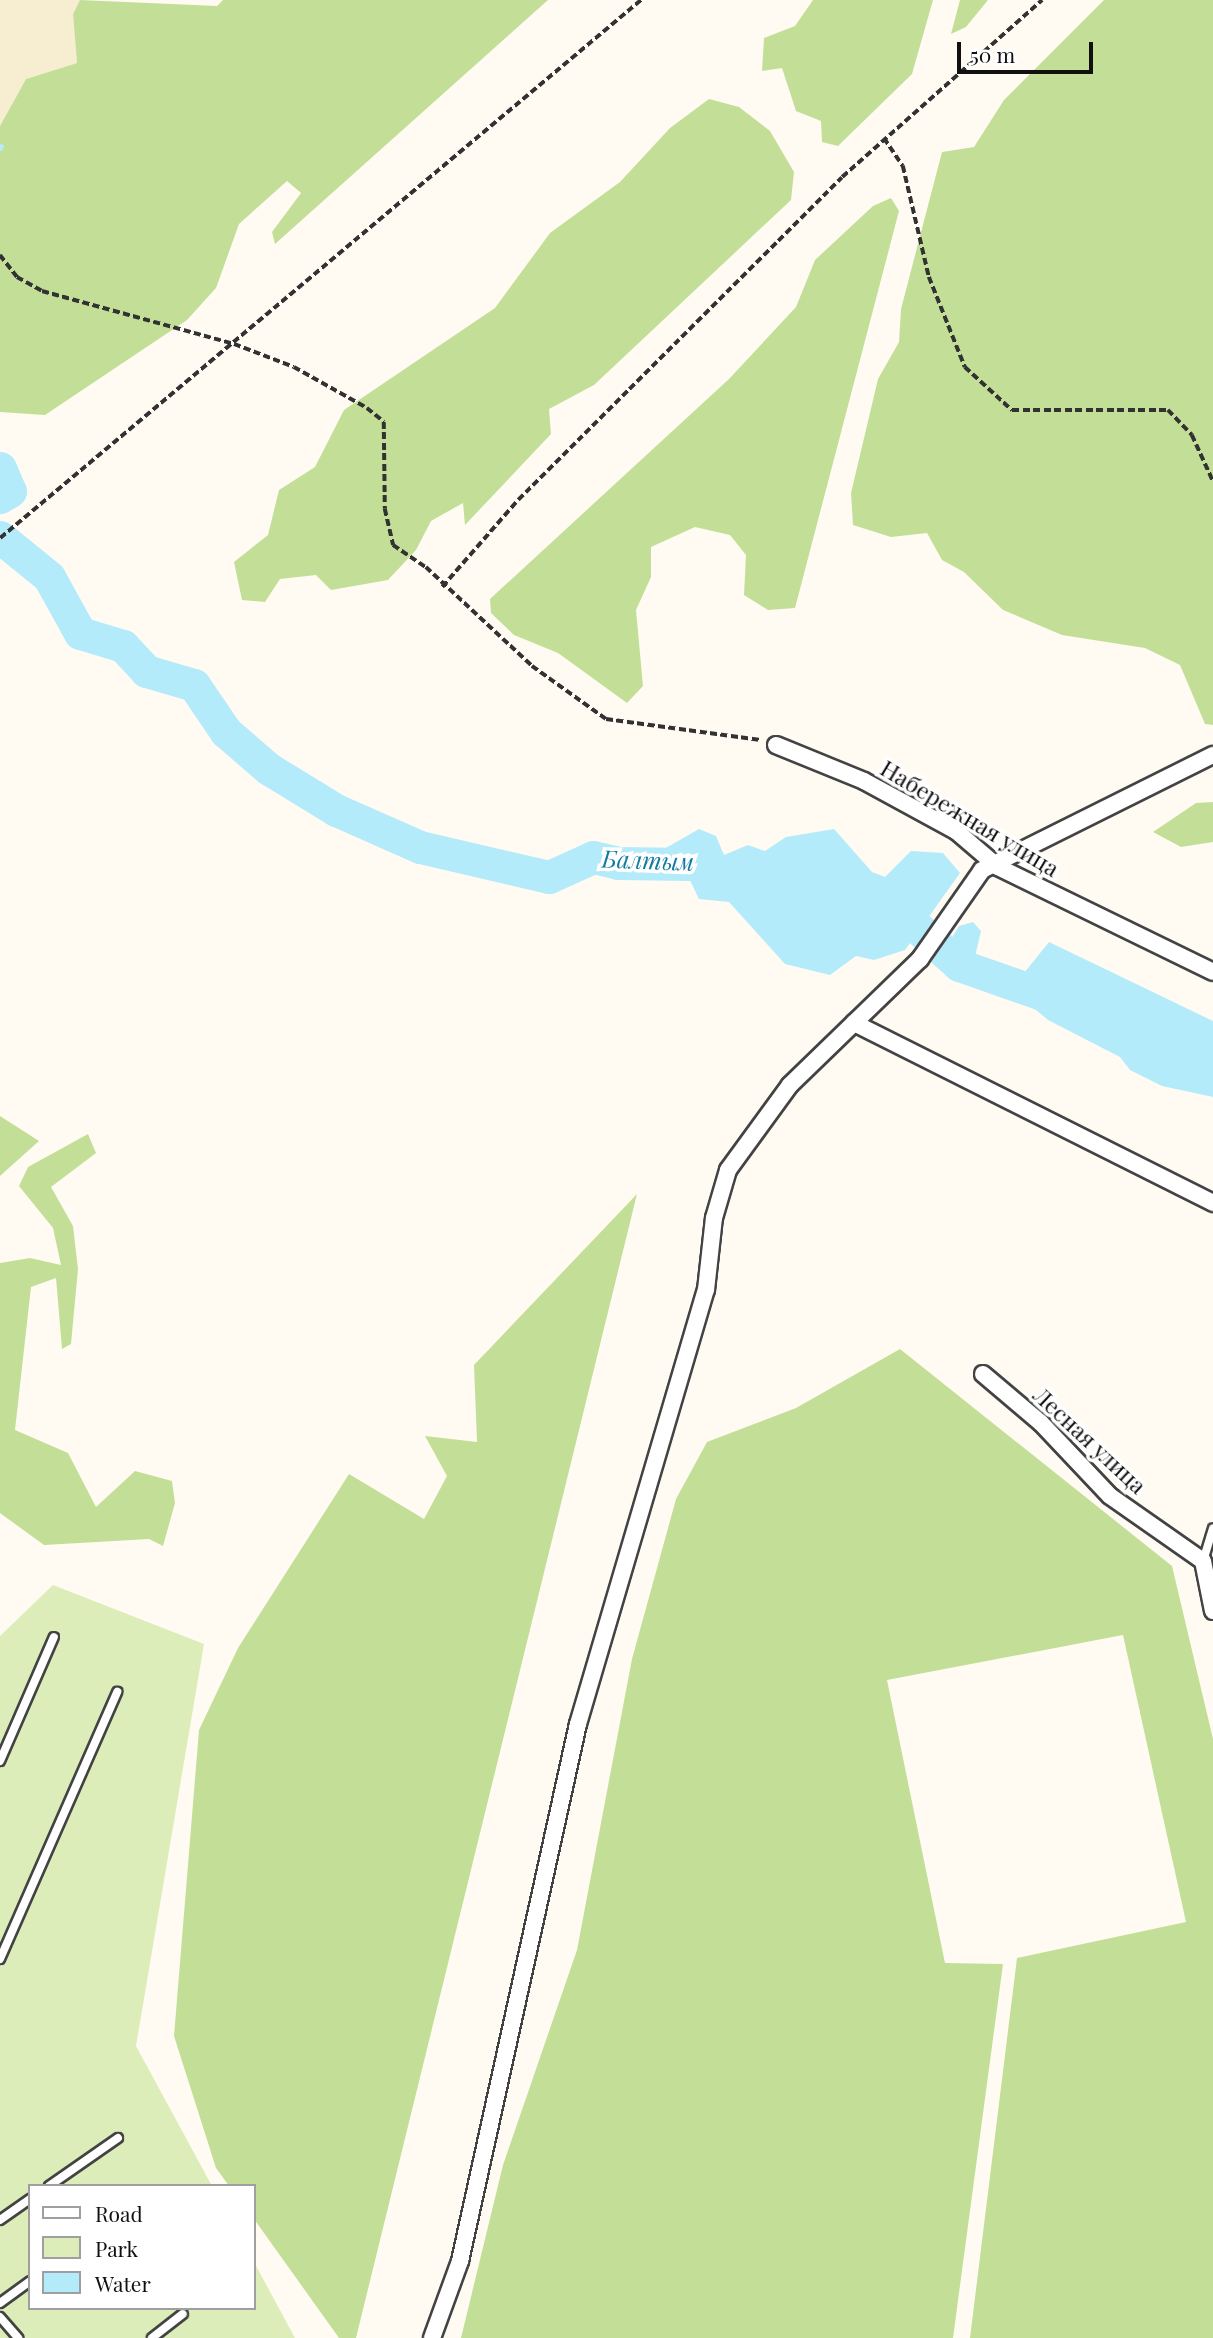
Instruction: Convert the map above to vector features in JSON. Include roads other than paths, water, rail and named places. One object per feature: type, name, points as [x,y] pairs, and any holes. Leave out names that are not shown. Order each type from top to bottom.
[{"type":"street","name":"Набережная улица","points":[[776,746],[887,794],[956,831],[998,867],[1213,972]]},
{"type":"street","points":[[432,2338],[463,2248],[578,1724],[706,1290],[714,1217],[729,1170],[790,1085],[920,959],[982,870],[998,867],[1213,755]]},
{"type":"street","points":[[854,1023],[1213,1203]]},
{"type":"street","name":"Лесная улица","points":[[983,1374],[1041,1423],[1110,1496],[1203,1561]]},
{"type":"street","points":[[1203,1561],[1213,1611]]},
{"type":"lane","points":[[1203,1561],[1213,1528]]},
{"type":"lane","points":[[0,1761],[54,1637]]},
{"type":"lane","points":[[0,1959],[117,1692]]},
{"type":"lane","points":[[52,2184],[118,2138]]},
{"type":"lane","points":[[0,2220],[28,2200]]},
{"type":"lane","points":[[0,2303],[28,2282]]},
{"type":"lane","points":[[152,2338],[183,2314]]},
{"type":"lane","points":[[0,2317],[18,2338]]},
{"type":"water","points":[[699,829],[716,836],[724,855],[748,845],[765,851],[786,837],[834,829],[872,872],[885,877],[911,851],[943,853],[960,873],[905,950],[874,960],[856,956],[830,975],[785,964],[729,902],[699,899],[686,872],[651,877],[643,861]]},
{"type":"water","points":[[973,922],[981,931],[973,965],[960,973],[944,961],[945,949],[959,926]]},
{"type":"water","points":[[1049,942],[1213,1021],[1213,1097],[1162,1086],[1130,1070],[1120,1057],[1048,1020],[1011,989]]},
{"type":"waterway","name":"Балтым","points":[[0,468],[10,491],[0,497]]},
{"type":"waterway","name":"Балтым","points":[[0,537],[49,577],[80,633],[123,646],[146,671],[194,685],[226,732],[269,769],[336,810],[420,847],[549,877],[593,857],[618,863],[690,864]]},
{"type":"waterway","name":"Балтым","points":[[880,908],[909,920],[959,965],[1053,998]]}]
